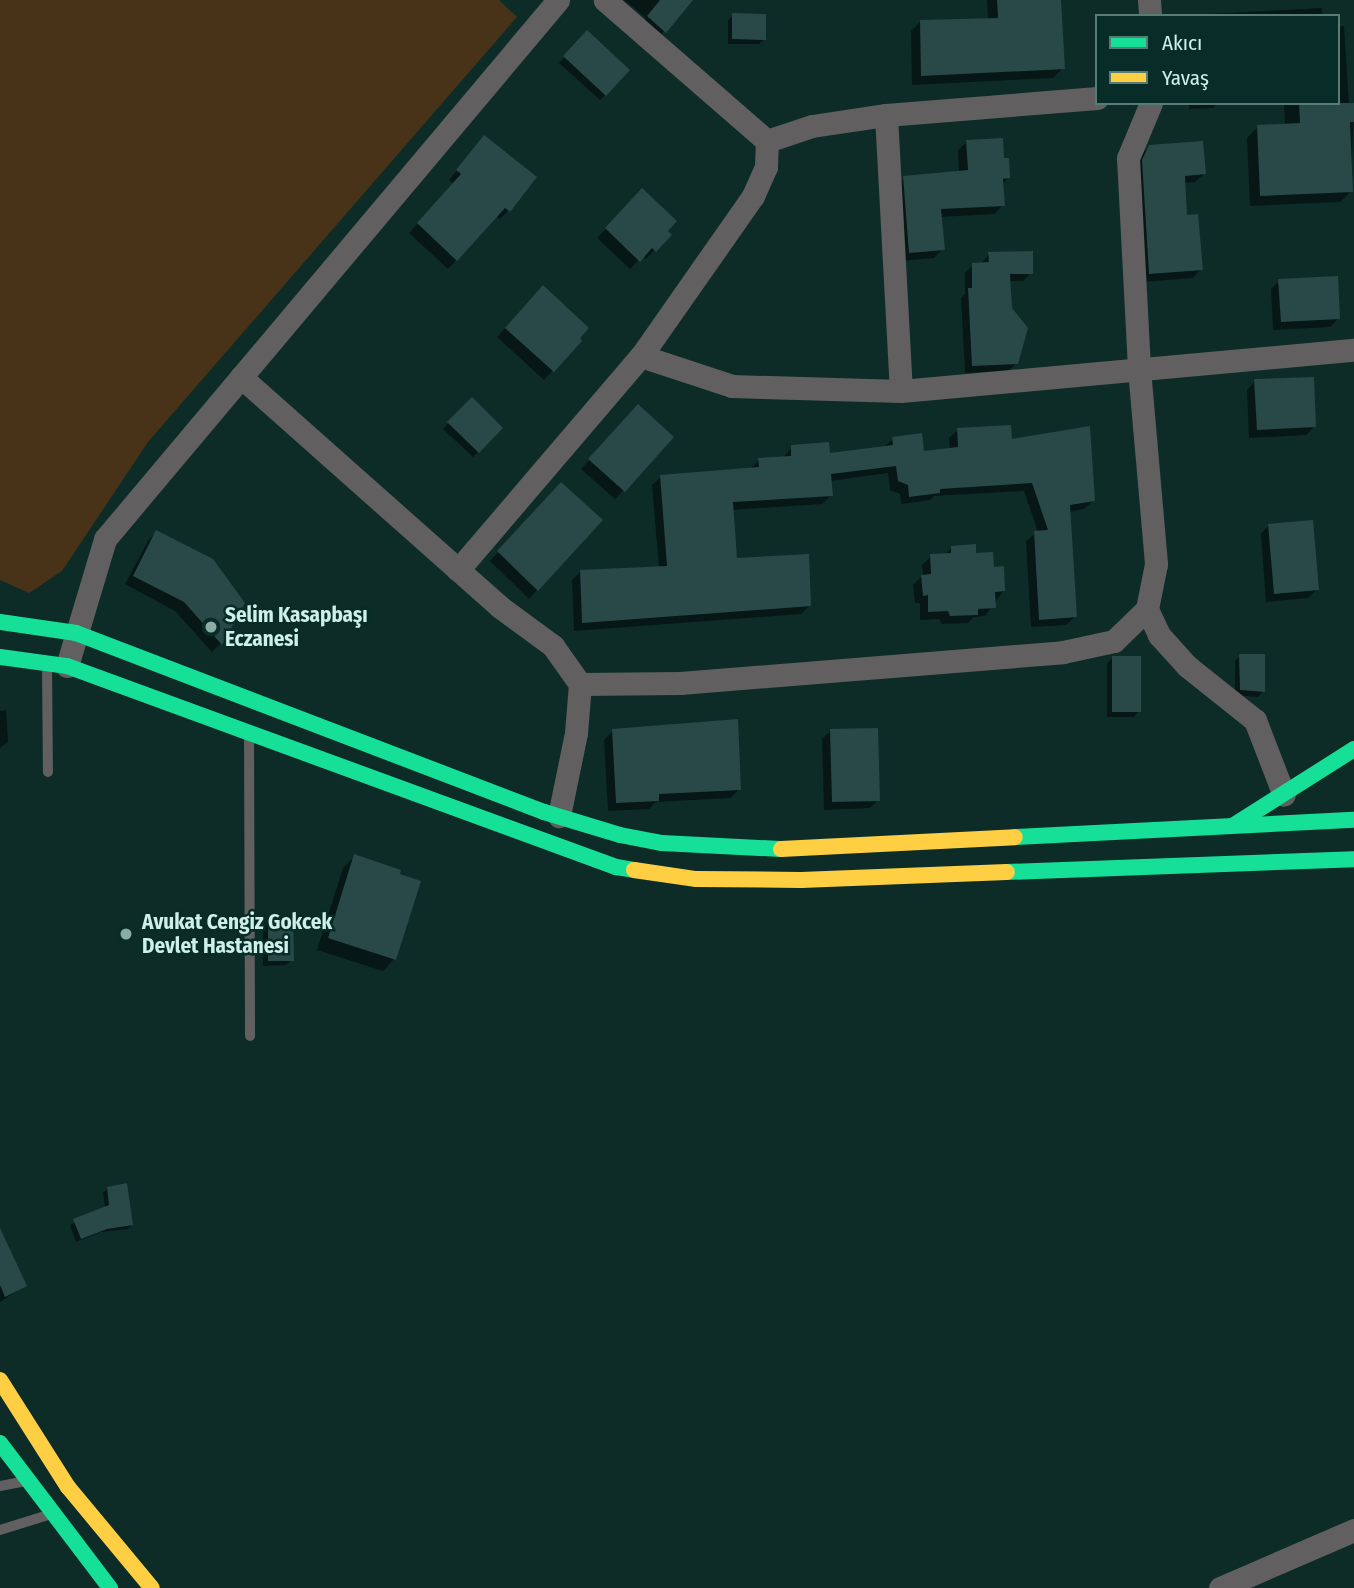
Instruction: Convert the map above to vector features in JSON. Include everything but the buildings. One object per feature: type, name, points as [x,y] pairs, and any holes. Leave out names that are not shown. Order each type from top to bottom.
[{"type":"street","points":[[57,664],[76,633],[105,539],[558,0]]},
{"type":"street","points":[[605,0],[767,141]]},
{"type":"street","points":[[767,141],[812,126],[886,115],[1095,98]]},
{"type":"street","points":[[580,684],[680,683],[1063,652],[1114,641],[1147,609],[1156,564],[1139,369],[1128,159],[1150,105]]},
{"type":"street","points":[[886,115],[901,391]]},
{"type":"street","points":[[458,570],[641,356],[753,196],[766,167],[767,141]]},
{"type":"street","points":[[641,356],[732,386],[901,391],[1354,350]]},
{"type":"street","points":[[241,377],[500,607],[553,646],[580,684],[576,733],[559,816]]},
{"type":"street","points":[[1147,609],[1159,635],[1187,666],[1255,720],[1284,795]]},
{"type":"street","points":[[0,622],[76,633],[559,816],[620,835],[662,843],[762,850],[1354,820]]},
{"type":"street","points":[[0,657],[57,664],[616,867],[696,879],[801,880],[1354,859]]},
{"type":"street","points":[[1230,827],[1354,749]]},
{"type":"street","points":[[0,1380],[68,1487],[152,1588]]},
{"type":"street","points":[[0,1443],[110,1588]]},
{"type":"street","points":[[1220,1588],[1354,1530]]},
{"type":"lane","points":[[48,772],[57,664]]},
{"type":"lane","points":[[249,734],[250,1036]]},
{"type":"lane","points":[[0,1486],[28,1480]]},
{"type":"lane","points":[[0,1530],[52,1513]]},
{"type":"shaded area","points":[[0,0],[499,0],[517,17],[148,442],[62,571],[29,593],[0,580]]},
{"type":"traffic: fast","points":[[0,622],[76,633],[544,812],[620,835],[662,843],[781,849]]},
{"type":"traffic: fast","points":[[0,657],[67,666],[616,867],[634,870]]},
{"type":"traffic: fast","points":[[1234,825],[1354,749]]},
{"type":"traffic: fast","points":[[1015,837],[1354,820]]},
{"type":"traffic: fast","points":[[1007,872],[1354,859]]},
{"type":"traffic: fast","points":[[0,1443],[110,1588]]},
{"type":"traffic: slow","points":[[781,849],[1015,837]]},
{"type":"traffic: slow","points":[[634,870],[696,879],[801,880],[1007,872]]},
{"type":"traffic: slow","points":[[0,1380],[68,1487],[152,1588]]},
{"type":"place","name":"Selim Kasapbaşı Eczanesi","points":[[211,627]]},
{"type":"place","name":"Avukat Cengiz Gokcek Devlet Hastanesi","points":[[126,934]]}]
